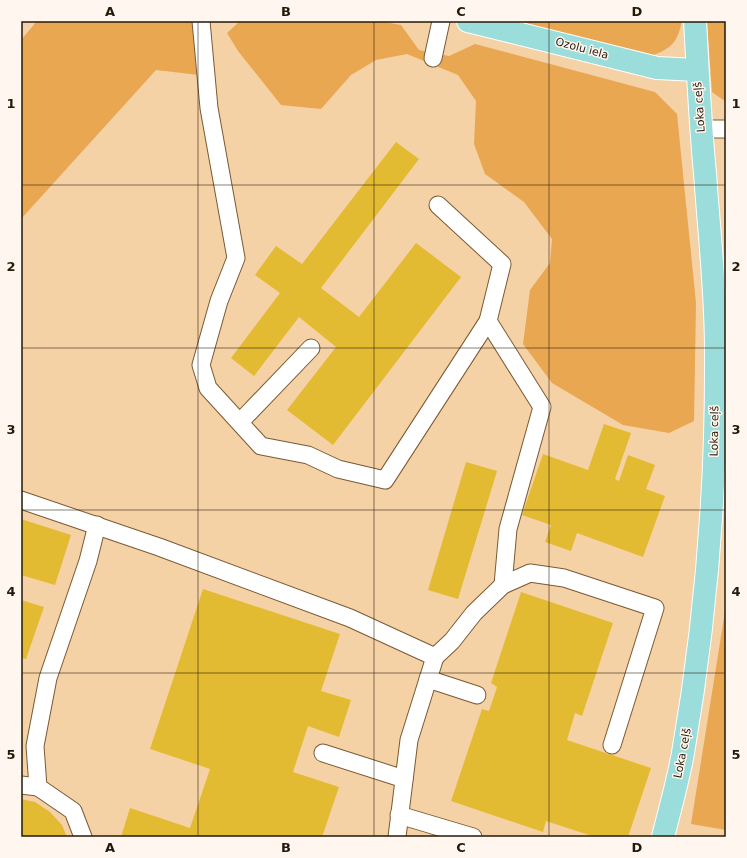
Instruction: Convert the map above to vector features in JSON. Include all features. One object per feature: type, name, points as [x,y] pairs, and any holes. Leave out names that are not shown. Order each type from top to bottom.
[{"type":"main road","name":"Ozolu iela","points":[[468,21],[657,68],[696,70]]},
{"type":"main road","name":"Loka ceļš","points":[[663,837],[683,754],[720,476],[714,286],[696,70],[695,21]]},
{"type":"lane","points":[[201,21],[209,108],[236,258],[219,301],[201,365],[208,388],[261,446],[308,455],[338,469],[385,480],[488,321],[502,264],[438,205]]},
{"type":"lane","points":[[433,58],[441,21]]},
{"type":"lane","points":[[701,129],[726,128]]},
{"type":"lane","points":[[488,321],[542,407],[508,529],[503,585]]},
{"type":"lane","points":[[240,422],[310,348]]},
{"type":"lane","points":[[21,500],[97,525],[350,618],[435,657]]},
{"type":"lane","points":[[38,787],[35,746],[48,678],[88,561],[97,525]]},
{"type":"lane","points":[[398,837],[399,814],[409,740],[435,657],[452,641],[474,614],[503,585],[530,573],[564,578],[655,608],[612,745]]},
{"type":"lane","points":[[428,680],[477,696]]},
{"type":"lane","points":[[323,753],[404,779]]},
{"type":"lane","points":[[21,785],[38,787],[73,811],[84,837]]},
{"type":"lane","points":[[399,814],[474,837]]},
{"type":"shaded area","points":[[37,21],[193,21],[199,75],[156,70],[21,219],[21,40]]},
{"type":"shaded area","points":[[240,21],[379,21],[401,25],[419,50],[449,56],[475,44],[655,92],[677,114],[696,303],[694,421],[669,433],[623,425],[552,383],[523,344],[530,290],[550,263],[552,239],[524,202],[485,174],[474,144],[476,101],[458,75],[407,54],[376,60],[351,75],[321,109],[281,105],[238,51],[227,33]]},
{"type":"shaded area","points":[[504,21],[682,21],[676,40],[669,47],[651,56]]},
{"type":"shaded area","points":[[707,21],[726,21],[726,102],[712,92]]},
{"type":"shaded area","points":[[726,605],[726,830],[691,824]]},
{"type":"building","points":[[396,142],[419,159],[321,288],[359,317],[416,243],[461,277],[333,445],[287,410],[336,347],[299,317],[254,376],[231,358],[280,293],[255,275],[276,246],[302,264]]},
{"type":"building","points":[[604,424],[631,433],[615,479],[619,481],[628,455],[655,465],[646,489],[665,496],[643,557],[577,533],[571,551],[545,542],[551,525],[522,515],[543,454],[588,470]]},
{"type":"building","points":[[466,462],[497,471],[458,599],[428,590]]},
{"type":"building","points":[[21,519],[71,535],[55,585],[21,575]]},
{"type":"building","points":[[203,589],[340,634],[321,691],[351,700],[339,737],[308,726],[293,772],[339,787],[322,837],[121,837],[130,808],[190,828],[210,769],[150,749]]},
{"type":"building","points":[[521,592],[613,623],[582,716],[575,713],[567,740],[651,768],[628,837],[595,837],[546,821],[543,832],[451,801],[482,709],[489,711],[497,687],[491,683]]},
{"type":"building","points":[[21,600],[44,607],[26,659],[21,658]]},
{"type":"building","points":[[21,799],[35,802],[50,812],[62,825],[67,837],[21,837]]}]
